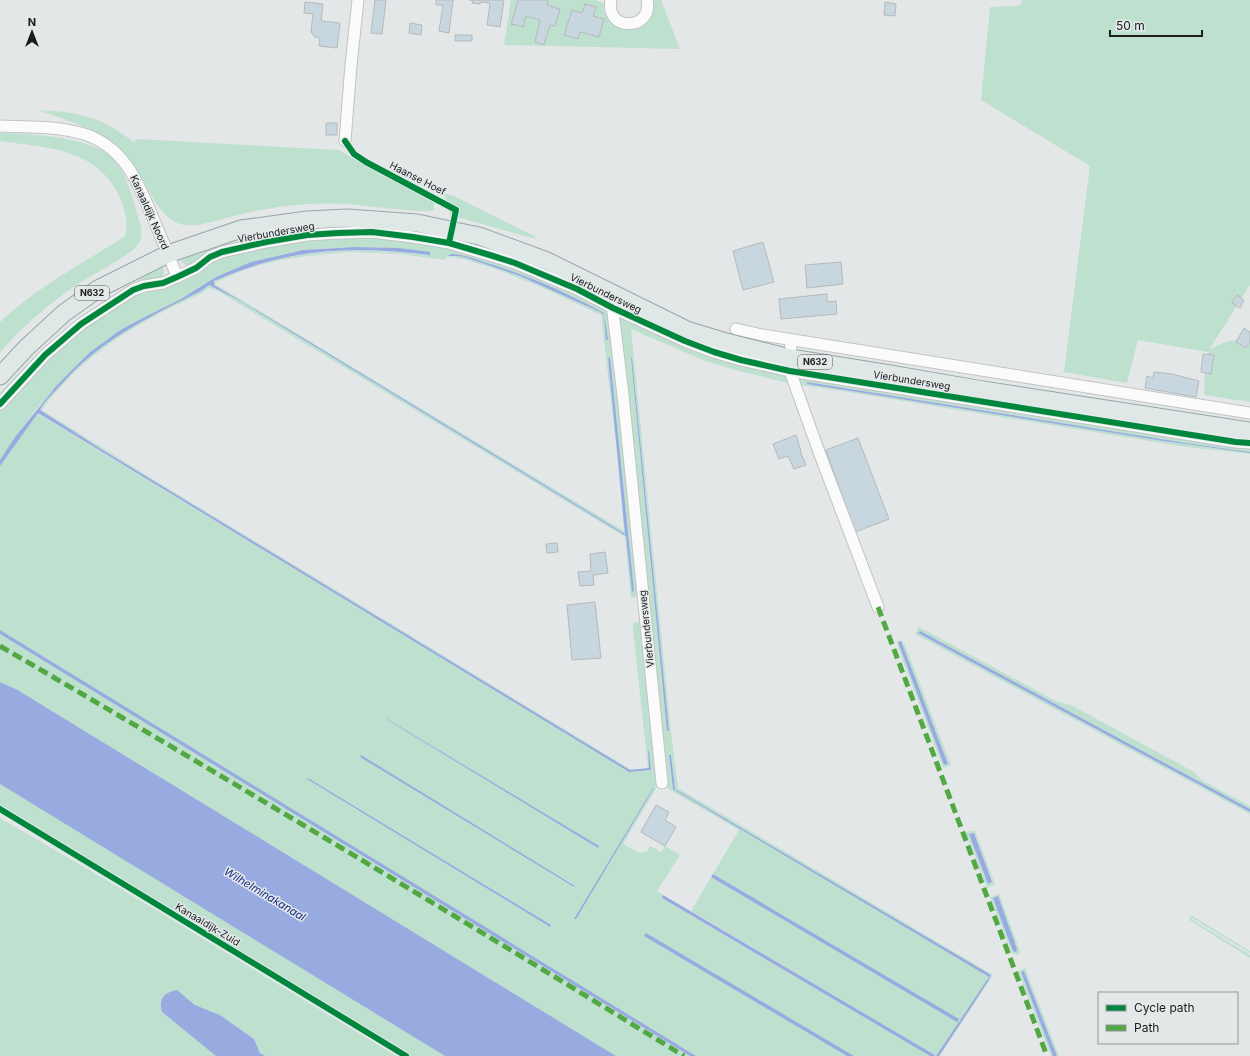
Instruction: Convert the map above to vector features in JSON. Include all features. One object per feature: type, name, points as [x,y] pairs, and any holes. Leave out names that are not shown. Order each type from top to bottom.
[{"type":"main road","name":"Vierbundersweg","points":[[0,376],[26,348],[64,312],[98,289],[168,254],[241,229],[307,220],[347,218],[401,221],[479,236],[547,260],[612,300],[687,330],[790,365],[884,372],[977,389],[1250,431]]},
{"type":"street","points":[[345,141],[358,0]]},
{"type":"street","points":[[611,0],[610,8],[612,14],[615,18],[626,24],[638,22],[642,19],[648,8],[648,0]]},
{"type":"street","name":"Kanaaldijk Noord","points":[[0,126],[67,130],[95,138],[122,158],[139,186],[177,277]]},
{"type":"street","name":"Vierbundersweg","points":[[0,404],[45,355],[81,324],[133,290],[144,286],[164,283],[196,268],[215,254],[251,245],[307,235],[372,232],[449,243],[515,263],[570,286],[612,300],[662,783]]},
{"type":"street","name":"Vierbundersweg","points":[[736,329],[791,340],[1250,413]]},
{"type":"street","points":[[791,340],[790,365],[819,452],[878,607]]},
{"type":"street","name":"Vierbundersweg","points":[[790,365],[1147,429],[1250,443]]},
{"type":"green space","points":[[511,0],[595,0],[604,3],[604,12],[608,19],[614,24],[621,27],[636,28],[643,25],[648,20],[652,8],[652,0],[661,0],[680,49],[504,45]]},
{"type":"green space","points":[[1023,0],[1250,0],[1250,285],[1209,350],[1225,342],[1250,337],[1250,402],[1204,395],[1205,366],[1208,352],[1138,340],[1127,383],[1064,372],[1090,166],[981,100],[990,7],[1016,6],[1020,5]]},
{"type":"green space","points":[[38,110],[66,112],[90,118],[112,127],[135,143],[136,139],[339,150],[366,166],[428,197],[434,203],[434,210],[419,211],[335,203],[312,204],[266,209],[198,225],[182,225],[170,219],[162,211],[154,201],[134,166],[118,147],[109,140],[90,130]]},
{"type":"green space","points":[[0,133],[28,134],[62,138],[94,147],[107,153],[120,167],[126,180],[142,232],[140,241],[134,249],[84,280],[50,304],[18,333],[0,353],[0,322],[42,288],[125,236],[127,222],[121,200],[111,183],[100,170],[86,160],[54,149],[0,141]]},
{"type":"green space","points":[[443,194],[452,195],[534,236],[536,239],[450,215],[447,201]]},
{"type":"green space","points":[[351,226],[401,230],[447,237],[317,230],[190,266],[185,265],[180,260],[224,245],[268,234],[318,227]]},
{"type":"green space","points":[[373,237],[445,246],[523,270],[612,311],[640,592],[636,597],[631,598],[625,537],[218,291],[209,288],[135,327],[94,355],[58,390],[42,410],[151,478],[633,770],[630,770],[101,449],[40,410],[48,398],[74,371],[107,343],[162,310],[201,291],[209,285],[240,301],[626,536],[632,591],[634,591],[609,357],[625,534],[213,284],[217,280],[244,269],[270,261],[322,252],[374,251],[429,255],[380,247],[303,250],[251,262],[216,277],[181,299],[135,322],[89,353],[57,385],[32,414],[0,460],[0,410],[22,383],[77,332],[136,293],[216,258],[302,239]],"holes":[[[350,252],[401,254],[445,260],[447,257],[463,259],[499,270],[541,287],[601,315],[617,453],[624,531],[215,284],[232,275],[260,265],[275,261]],[[451,254],[463,255],[515,272],[590,305],[604,313],[606,340],[604,315],[600,312],[520,276],[464,257],[451,257]]]},
{"type":"green space","points":[[163,267],[164,274],[161,279],[135,285],[0,399],[0,393],[18,373],[55,338],[95,307]]},
{"type":"green space","points":[[618,314],[786,374],[792,384],[705,361],[631,329],[670,723],[678,788],[993,975],[940,1056],[991,976],[675,789],[671,755],[669,755],[673,789],[989,977],[936,1056],[934,1056],[935,1055],[691,911],[711,877],[959,1019],[713,874],[739,830],[665,787]],"holes":[[[632,358],[669,731],[667,731]]]},
{"type":"green space","points":[[800,376],[1250,447],[1250,452],[1212,447],[807,382],[807,384],[1250,454],[1186,447],[801,385],[798,379]]},
{"type":"green space","points":[[37,413],[629,772],[651,770],[648,751],[649,768],[633,629],[633,623],[638,622],[644,627],[660,787],[657,787],[623,844],[640,853],[647,851],[650,846],[661,852],[665,846],[680,855],[657,891],[663,895],[662,898],[930,1056],[854,1056],[646,934],[645,936],[847,1056],[696,1056],[0,630],[0,466]],"holes":[[[387,719],[599,847],[598,848]],[[361,756],[575,886],[574,887]],[[308,778],[551,925],[542,922]],[[653,788],[654,788],[575,919]]]},
{"type":"green space","points":[[919,627],[1056,701],[1073,706],[1194,772],[1201,780],[1250,806],[1250,809],[937,640],[918,633],[1250,812],[1250,814],[915,634]]},
{"type":"green space","points":[[0,634],[690,1056],[616,1056],[16,689],[0,682]]},
{"type":"green space","points":[[901,640],[905,645],[951,765],[943,768],[897,642]],"holes":[[[901,642],[948,763],[944,765],[899,643]]]},
{"type":"green space","points":[[0,784],[445,1056],[405,1056],[0,809]]},
{"type":"green space","points":[[0,818],[113,884],[396,1056],[265,1056],[260,1053],[254,1039],[220,1015],[195,1005],[177,990],[162,1012],[216,1056],[0,1056]]},
{"type":"green space","points":[[969,831],[975,831],[995,884],[987,888],[966,833]],"holes":[[[974,833],[992,882],[988,884],[969,834]]]},
{"type":"green space","points":[[999,894],[1020,951],[1019,954],[1016,955],[1012,953],[990,897]]},
{"type":"green space","points":[[1191,915],[1250,951],[1250,953],[1192,918],[1191,919],[1250,955],[1250,958],[1189,920]]},
{"type":"green space","points":[[1025,968],[1059,1056],[1057,1056],[1024,971],[1021,972],[1053,1056],[1051,1056],[1018,971]]},
{"type":"water","points":[[355,247],[399,248],[430,252],[430,255],[374,251],[321,252],[269,261],[243,269],[214,281],[214,285],[625,534],[608,358],[610,357],[634,591],[632,592],[626,536],[240,301],[209,285],[201,291],[162,310],[107,343],[74,371],[48,398],[40,410],[101,449],[630,770],[649,768],[649,751],[651,770],[629,772],[38,413],[0,466],[0,460],[15,437],[57,385],[89,353],[119,331],[181,299],[216,277],[251,262],[303,250]]},
{"type":"water","points":[[451,254],[472,258],[530,278],[604,313],[608,340],[606,340],[604,315],[600,312],[520,276],[464,257],[448,256]]},
{"type":"water","points":[[632,358],[669,731],[667,731]]},
{"type":"water","points":[[807,382],[1250,453],[1157,440],[807,384]]},
{"type":"water","points":[[0,630],[696,1056],[690,1056],[0,634]]},
{"type":"water","points":[[920,631],[1250,809],[1250,812],[918,633]]},
{"type":"water","points":[[901,641],[948,764],[944,765],[898,642]]},
{"type":"water","name":"Wilhelminakanaal","points":[[0,682],[16,689],[616,1056],[445,1056],[0,784]]},
{"type":"water","points":[[386,719],[599,846],[598,848]]},
{"type":"water","points":[[361,755],[575,886],[574,887],[360,757]]},
{"type":"water","points":[[669,755],[671,755],[675,789],[991,975],[939,1056],[936,1056],[989,977],[673,789]]},
{"type":"water","points":[[308,778],[551,925],[550,927],[307,779]]},
{"type":"water","points":[[653,788],[576,919],[574,919]]},
{"type":"water","points":[[974,833],[992,882],[988,884],[969,834]]},
{"type":"water","points":[[713,874],[959,1019],[957,1022],[711,877]]},
{"type":"water","points":[[663,895],[935,1055],[930,1056],[662,898]]},
{"type":"water","points":[[998,896],[1017,949],[1016,952],[1013,951],[993,898]]},
{"type":"water","points":[[646,933],[854,1056],[847,1056],[644,936]]},
{"type":"water","points":[[1024,971],[1057,1056],[1053,1056],[1021,972]]},
{"type":"water","points":[[177,990],[195,1005],[220,1015],[254,1039],[260,1053],[265,1056],[216,1056],[162,1012],[161,1004],[163,997],[172,991]]},
{"type":"building","points":[[375,0],[386,0],[382,34],[371,33]]},
{"type":"building","points":[[436,0],[453,0],[449,33],[439,31],[443,5],[436,5]]},
{"type":"building","points":[[473,0],[504,0],[500,27],[487,25],[490,3],[472,3]]},
{"type":"building","points":[[518,0],[548,0],[547,5],[560,9],[555,26],[550,25],[544,45],[535,42],[540,20],[526,16],[523,27],[513,24],[513,26],[511,25]]},
{"type":"building","points":[[305,2],[323,4],[321,21],[340,23],[337,48],[319,46],[320,38],[315,37],[311,32],[313,14],[304,13]]},
{"type":"building","points":[[885,2],[896,4],[895,16],[884,15]]},
{"type":"building","points":[[585,4],[596,7],[593,16],[604,19],[599,37],[580,32],[578,39],[564,35],[572,10],[582,13]]},
{"type":"building","points":[[410,23],[422,25],[421,35],[409,33]]},
{"type":"building","points":[[455,35],[472,35],[472,41],[455,41]]},
{"type":"building","points":[[326,123],[337,123],[337,135],[326,135]]},
{"type":"building","points":[[763,242],[774,282],[743,290],[733,251]]},
{"type":"building","points":[[841,262],[843,284],[807,288],[805,265]]},
{"type":"building","points":[[827,294],[827,302],[836,301],[837,314],[781,319],[779,299]]},
{"type":"building","points":[[1237,295],[1244,300],[1240,308],[1232,303]]},
{"type":"building","points":[[1244,328],[1250,332],[1250,342],[1246,348],[1236,342]]},
{"type":"building","points":[[1203,354],[1214,355],[1211,374],[1201,372]]},
{"type":"building","points":[[1154,372],[1172,374],[1199,381],[1196,397],[1145,388],[1147,376],[1153,378]]},
{"type":"building","points":[[796,435],[800,451],[806,465],[794,469],[788,456],[779,459],[773,444]]},
{"type":"building","points":[[858,438],[889,519],[855,532],[826,450]]},
{"type":"building","points":[[557,543],[558,552],[547,553],[546,544]]},
{"type":"building","points":[[605,552],[608,573],[593,575],[594,585],[580,586],[578,572],[591,571],[590,554]]},
{"type":"building","points":[[595,602],[601,658],[572,660],[567,605]]},
{"type":"building","points":[[656,805],[669,812],[665,820],[676,827],[665,846],[641,832]]},
{"type":"marked path","points":[[878,607],[1047,1056]]},
{"type":"marked path","points":[[0,646],[344,849],[684,1056]]},
{"type":"cycle path","name":"Haanse Hoef","points":[[345,141],[354,154],[366,162],[456,210],[449,243]]},
{"type":"cycle path","points":[[0,404],[45,355],[81,324],[133,290],[144,286],[163,283],[196,268],[210,257],[222,252],[307,235],[372,232],[449,243],[515,263],[577,289],[613,308],[685,341],[741,360],[790,371],[1250,443]]},
{"type":"cycle path","name":"Kanaaldijk-Zuid","points":[[0,809],[406,1056]]}]
